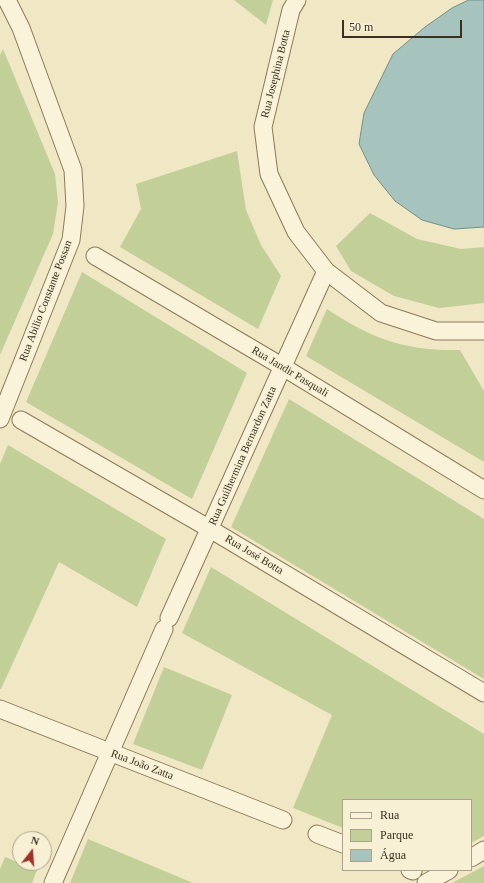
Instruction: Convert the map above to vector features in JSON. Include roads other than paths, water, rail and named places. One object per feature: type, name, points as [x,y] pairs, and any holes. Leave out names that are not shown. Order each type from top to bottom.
[{"type":"street","name":"Rua Abilio Constante Possan","points":[[2,412],[71,240],[75,206],[73,170],[21,28],[7,0]]},
{"type":"street","name":"Rua Josephina Botta","points":[[297,0],[292,10],[263,127],[269,174],[296,232],[326,271],[381,313],[436,331],[484,331]]},
{"type":"street","name":"Rua Jandir Pasquali","points":[[95,256],[283,367],[484,490]]},
{"type":"street","name":"Rua Guilhermina Bernardon Zatta","points":[[53,883],[167,624],[326,271]]},
{"type":"street","name":"Rua José Botta","points":[[21,420],[210,529],[484,693]]},
{"type":"street","name":"Rua João Zatta","points":[[0,709],[283,820]]},
{"type":"street","points":[[317,834],[342,844]]},
{"type":"street","points":[[472,857],[484,850]]},
{"type":"street","points":[[426,883],[447,871]]},
{"type":"water","points":[[469,0],[484,0],[484,227],[454,229],[422,220],[395,201],[374,175],[359,144],[364,113],[393,54],[425,27],[452,8]]}]
